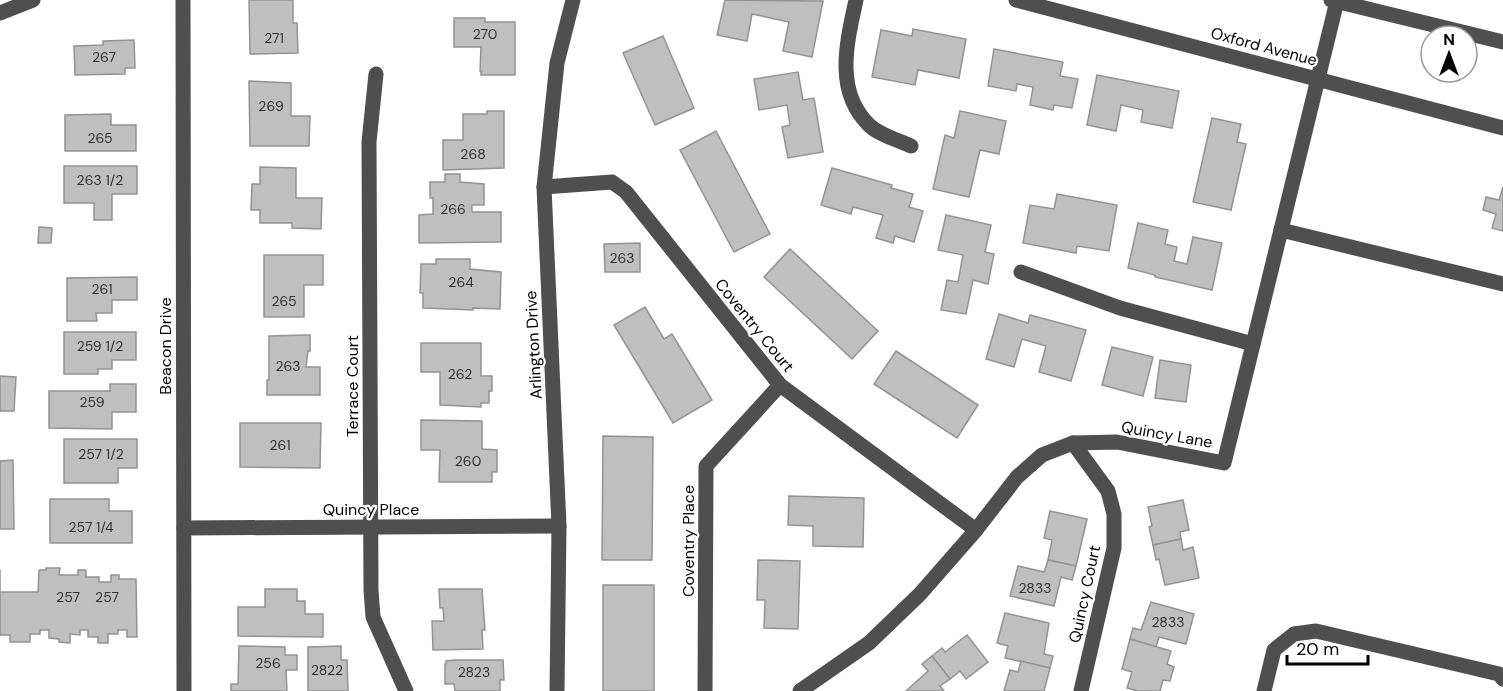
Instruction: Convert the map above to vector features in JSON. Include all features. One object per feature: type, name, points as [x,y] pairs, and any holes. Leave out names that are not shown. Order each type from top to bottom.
[{"type":"street","points":[[0,13],[33,0]]},
{"type":"street","name":"Beacon Drive","points":[[183,0],[184,691]]},
{"type":"street","name":"Arlington Drive","points":[[557,691],[559,526],[544,187],[556,63],[573,0]]},
{"type":"street","points":[[856,0],[846,44],[845,77],[852,104],[870,126],[911,146]]},
{"type":"street","name":"Oxford Avenue","points":[[1016,0],[1503,129]]},
{"type":"street","points":[[1334,1],[1503,42]]},
{"type":"street","name":"Quincy Lane","points":[[800,691],[869,644],[920,594],[976,531],[1017,477],[1042,456],[1073,443],[1117,442],[1224,463],[1318,79],[1334,1]]},
{"type":"street","name":"Terrace Court","points":[[376,74],[369,142],[370,527],[373,617],[406,691]]},
{"type":"street","name":"Coventry Court","points":[[544,187],[612,182],[626,192],[780,384],[976,531]]},
{"type":"street","points":[[1281,230],[1503,284]]},
{"type":"street","points":[[1021,272],[1120,308],[1253,344]]},
{"type":"street","name":"Coventry Place","points":[[705,691],[706,466],[780,384]]},
{"type":"street","name":"Quincy Court","points":[[1073,443],[1108,491],[1113,513],[1113,548],[1081,691]]},
{"type":"street","name":"Quincy Place","points":[[184,528],[559,526]]},
{"type":"street","points":[[1264,691],[1274,650],[1294,634],[1316,631],[1498,674],[1503,679]]},
{"type":"building","points":[[249,0],[293,0],[293,23],[297,23],[298,53],[250,54]]},
{"type":"building","points":[[725,0],[823,1],[812,57],[783,51],[789,22],[752,14],[747,41],[717,35]]},
{"type":"building","points":[[454,18],[485,18],[485,22],[515,22],[515,75],[481,75],[481,47],[454,47]]},
{"type":"building","points":[[913,29],[966,39],[959,78],[918,70],[915,85],[872,77],[881,30],[912,36]]},
{"type":"building","points":[[663,36],[694,108],[655,125],[623,53]]},
{"type":"building","points":[[134,40],[135,68],[125,68],[125,74],[75,75],[74,46],[103,45],[103,41]]},
{"type":"building","points":[[994,49],[1063,62],[1060,76],[1078,79],[1072,108],[1054,105],[1053,110],[1030,105],[1033,87],[1017,84],[1016,91],[988,86]]},
{"type":"building","points":[[798,72],[803,100],[814,98],[823,152],[788,158],[782,127],[790,125],[787,105],[759,110],[754,79]]},
{"type":"building","points":[[1097,75],[1179,91],[1172,128],[1141,122],[1143,110],[1121,105],[1116,131],[1087,125]]},
{"type":"building","points":[[249,81],[291,83],[291,116],[310,116],[309,146],[250,146]]},
{"type":"building","points":[[487,111],[504,111],[504,168],[443,170],[443,140],[463,140],[463,114],[487,114]]},
{"type":"building","points":[[960,111],[1006,121],[999,154],[980,150],[969,197],[933,189],[945,135],[954,138]]},
{"type":"building","points":[[111,114],[111,125],[136,125],[136,151],[65,151],[65,115]]},
{"type":"building","points":[[1212,118],[1241,124],[1237,142],[1246,144],[1231,210],[1193,202]]},
{"type":"building","points":[[716,131],[770,234],[734,252],[680,150]]},
{"type":"building","points":[[64,166],[137,166],[137,194],[112,194],[112,220],[94,220],[94,203],[64,203]]},
{"type":"building","points":[[260,167],[296,168],[296,198],[322,198],[321,229],[292,228],[292,223],[260,223],[260,210],[251,210],[252,184],[260,184]]},
{"type":"building","points":[[832,168],[892,185],[891,188],[913,194],[909,207],[923,211],[914,242],[895,236],[893,243],[876,238],[883,215],[853,207],[851,214],[821,205]]},
{"type":"building","points":[[445,174],[460,174],[460,182],[484,184],[484,205],[472,205],[472,212],[501,212],[501,242],[419,243],[419,215],[433,214],[430,182],[445,182]]},
{"type":"building","points":[[1503,187],[1503,231],[1492,228],[1496,214],[1483,210],[1486,197],[1499,200]]},
{"type":"building","points":[[1057,194],[1117,205],[1109,251],[1077,246],[1076,253],[1023,243],[1030,205],[1054,209]]},
{"type":"building","points":[[946,215],[991,225],[985,252],[994,254],[988,284],[973,280],[966,314],[941,310],[947,280],[958,282],[963,255],[938,250]]},
{"type":"building","points":[[1138,223],[1168,230],[1165,244],[1177,247],[1174,261],[1187,264],[1193,237],[1222,243],[1212,290],[1155,277],[1155,275],[1128,268]]},
{"type":"building","points":[[39,227],[52,228],[51,243],[38,243]]},
{"type":"building","points":[[640,243],[640,272],[605,272],[604,244]]},
{"type":"building","points":[[790,249],[878,331],[852,359],[764,277]]},
{"type":"building","points":[[264,255],[323,255],[323,285],[304,285],[304,317],[264,317]]},
{"type":"building","points":[[436,259],[470,259],[470,269],[501,272],[500,309],[423,308],[423,293],[420,293],[421,264],[436,264]]},
{"type":"building","points":[[137,277],[137,300],[112,300],[112,313],[96,313],[97,321],[67,321],[67,278]]},
{"type":"building","points":[[645,307],[664,339],[672,334],[712,400],[673,423],[614,325]]},
{"type":"building","points":[[999,314],[1028,323],[1030,315],[1086,330],[1071,381],[1039,372],[1046,346],[1022,339],[1014,367],[986,359]]},
{"type":"building","points":[[64,332],[136,332],[136,360],[112,360],[112,369],[98,369],[98,374],[64,374]]},
{"type":"building","points":[[310,335],[310,351],[308,351],[306,367],[320,367],[320,395],[267,395],[269,336]]},
{"type":"building","points":[[421,343],[481,343],[481,376],[492,376],[489,403],[481,403],[481,407],[440,405],[440,372],[421,372]]},
{"type":"building","points":[[1112,347],[1153,357],[1143,396],[1102,385]]},
{"type":"building","points":[[896,351],[978,405],[957,438],[874,384]]},
{"type":"building","points":[[1160,360],[1191,365],[1186,402],[1155,398]]},
{"type":"building","points":[[0,376],[16,377],[14,411],[0,411]]},
{"type":"building","points":[[110,384],[136,384],[136,412],[112,412],[112,429],[49,428],[49,391],[110,391]]},
{"type":"building","points":[[421,420],[482,421],[482,449],[497,450],[497,472],[492,472],[492,482],[439,482],[440,450],[421,450]]},
{"type":"building","points":[[240,423],[321,423],[320,468],[240,467]]},
{"type":"building","points":[[603,436],[653,437],[652,560],[602,560]]},
{"type":"building","points":[[64,439],[137,439],[137,468],[118,468],[118,483],[64,483]]},
{"type":"building","points":[[13,460],[14,529],[0,529],[0,461]]},
{"type":"building","points":[[789,496],[864,498],[863,547],[813,546],[813,526],[788,525]]},
{"type":"building","points":[[50,499],[109,499],[109,511],[132,511],[132,543],[50,543]]},
{"type":"building","points":[[1183,500],[1189,530],[1180,532],[1181,539],[1153,545],[1148,507]]},
{"type":"building","points":[[1050,511],[1087,519],[1076,566],[1048,560],[1052,540],[1044,538]]},
{"type":"building","points":[[1181,539],[1183,550],[1193,547],[1199,578],[1165,585],[1153,545]]},
{"type":"building","points":[[758,560],[800,561],[798,629],[764,628],[765,600],[757,600]]},
{"type":"building","points":[[1048,560],[1076,566],[1072,580],[1061,577],[1054,606],[1010,596],[1018,566],[1044,572]]},
{"type":"building","points":[[46,568],[60,568],[59,575],[78,575],[78,570],[86,570],[86,577],[99,577],[99,582],[111,582],[111,575],[119,575],[119,579],[136,579],[137,637],[127,637],[127,630],[118,630],[118,634],[108,634],[108,643],[98,643],[98,637],[88,637],[88,630],[80,630],[80,635],[70,634],[70,643],[49,638],[49,630],[40,630],[40,634],[30,634],[30,642],[10,642],[10,635],[0,635],[0,592],[38,592],[39,570],[46,570]]},
{"type":"building","points":[[603,585],[654,585],[654,691],[603,691]]},
{"type":"building","points":[[265,589],[297,589],[297,601],[305,601],[305,614],[323,614],[323,637],[238,636],[238,607],[265,607]]},
{"type":"building","points":[[439,589],[482,589],[485,630],[482,630],[483,649],[433,650],[432,621],[444,621],[443,608],[440,608]]},
{"type":"building","points":[[1151,602],[1194,614],[1186,644],[1159,637],[1156,647],[1130,639],[1133,628],[1141,630]]},
{"type":"building","points":[[1005,613],[1049,623],[1044,654],[1053,656],[1050,668],[1005,658],[1008,646],[997,643]]},
{"type":"building","points":[[967,635],[988,662],[966,679],[960,671],[950,679],[932,656],[942,648],[945,652]]},
{"type":"building","points":[[1130,639],[1171,651],[1167,664],[1174,667],[1170,681],[1163,680],[1160,691],[1138,691],[1127,688],[1132,672],[1122,669]]},
{"type":"building","points":[[239,646],[285,647],[285,655],[297,655],[297,670],[286,670],[287,691],[231,691],[231,684],[238,684]]},
{"type":"building","points":[[341,646],[341,660],[347,660],[348,691],[308,691],[308,647]]},
{"type":"building","points":[[932,656],[950,679],[940,686],[944,691],[906,691],[928,671],[922,664]]},
{"type":"building","points":[[503,660],[504,680],[500,680],[500,691],[455,691],[454,684],[445,684],[445,664],[446,661]]},
{"type":"building","points":[[1021,661],[1050,668],[1044,691],[1004,691],[1010,670],[1018,672]]}]
